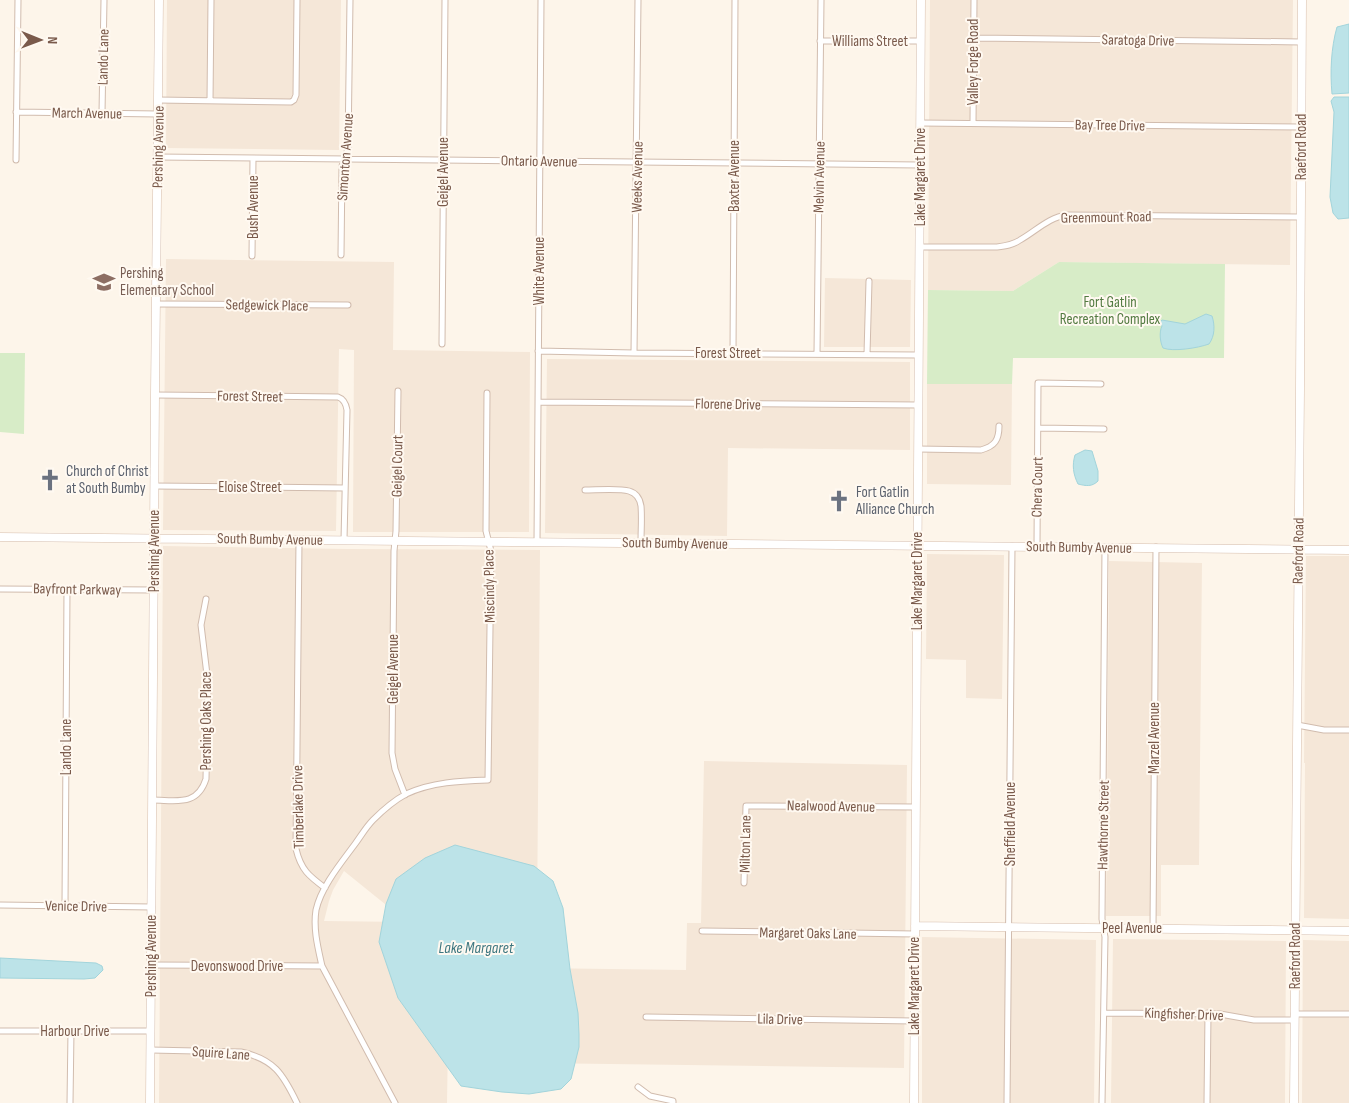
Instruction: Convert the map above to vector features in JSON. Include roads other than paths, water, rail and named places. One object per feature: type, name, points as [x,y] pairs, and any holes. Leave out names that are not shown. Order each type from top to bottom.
[{"type":"street","points":[[16,160],[18,0]]},
{"type":"street","name":"Lando Lane","points":[[102,113],[104,0]]},
{"type":"street","name":"Pershing Avenue","points":[[150,1103],[159,0]]},
{"type":"street","points":[[210,101],[211,0]]},
{"type":"street","points":[[158,100],[291,102],[294,100],[296,95],[297,0]]},
{"type":"street","name":"Simonton Avenue","points":[[341,255],[342,166],[348,149],[350,0]]},
{"type":"street","name":"Geigel Avenue","points":[[442,344],[445,0]]},
{"type":"street","name":"White Avenue","points":[[537,542],[541,0]]},
{"type":"street","name":"Weeks Avenue","points":[[634,353],[638,0]]},
{"type":"street","name":"Baxter Avenue","points":[[733,353],[734,0]]},
{"type":"street","name":"Melvin Avenue","points":[[817,354],[820,0]]},
{"type":"street","name":"Lake Margaret Drive","points":[[914,1103],[921,0]]},
{"type":"street","name":"Valley Forge Road","points":[[973,123],[974,0]]},
{"type":"street","name":"Raeford Road","points":[[1294,1103],[1302,0]]},
{"type":"street","name":"Saratoga Drive","points":[[974,38],[1302,42]]},
{"type":"street","name":"Williams Street","points":[[820,41],[920,41]]},
{"type":"street","name":"March Avenue","points":[[16,112],[158,114]]},
{"type":"street","name":"Bay Tree Drive","points":[[920,123],[1301,127]]},
{"type":"street","name":"Ontario Avenue","points":[[158,157],[919,165]]},
{"type":"street","name":"Bush Avenue","points":[[252,256],[253,158]]},
{"type":"street","name":"Greenmount Road","points":[[919,246],[997,247],[1009,245],[1019,241],[1052,219],[1067,215],[1300,217]]},
{"type":"street","points":[[867,354],[869,281]]},
{"type":"street","name":"Sedgewick Place","points":[[156,304],[348,305]]},
{"type":"street","name":"Forest Street","points":[[538,351],[918,355]]},
{"type":"street","name":"Chera Court","points":[[1037,546],[1038,383],[1101,384]]},
{"type":"street","name":"Geigel Court","points":[[395,540],[398,391]]},
{"type":"street","name":"Miscindy Place","points":[[405,795],[446,782],[488,780],[491,551],[486,531],[487,392]]},
{"type":"street","name":"Forest Street","points":[[155,395],[341,398],[347,410],[345,488]]},
{"type":"street","name":"Florene Drive","points":[[538,402],[918,406]]},
{"type":"street","points":[[918,449],[982,450],[996,442],[999,426]]},
{"type":"street","points":[[1038,428],[1104,429]]},
{"type":"street","name":"Eloise Street","points":[[154,486],[345,488]]},
{"type":"street","points":[[344,540],[345,488]]},
{"type":"street","points":[[585,490],[623,490],[636,494],[641,506],[641,542]]},
{"type":"street","name":"South Bumby Avenue","points":[[0,537],[1349,550]]},
{"type":"street","name":"Timberlake Drive","points":[[299,540],[296,850],[299,860],[309,876],[325,888]]},
{"type":"street","name":"Geigel Avenue","points":[[395,540],[392,753],[395,769],[405,795]]},
{"type":"street","name":"Sheffield Avenue","points":[[1007,1103],[1012,546]]},
{"type":"street","name":"Hawthorne Street","points":[[1102,1103],[1105,937],[1102,919],[1105,547]]},
{"type":"street","name":"Marzel Avenue","points":[[1153,928],[1156,547]]},
{"type":"street","name":"Bayfront Parkway","points":[[0,589],[154,590]]},
{"type":"street","name":"Lando Lane","points":[[65,905],[67,589]]},
{"type":"street","name":"Pershing Oaks Place","points":[[152,800],[183,800],[192,798],[199,793],[206,779],[208,683],[201,626],[206,599]]},
{"type":"street","points":[[1296,725],[1324,730],[1349,730]]},
{"type":"street","points":[[395,1103],[322,966],[317,944],[316,922],[318,903],[325,888],[372,820],[405,795]]},
{"type":"street","name":"Nealwood Avenue","points":[[746,806],[915,807]]},
{"type":"street","name":"Milton Lane","points":[[744,883],[746,806]]},
{"type":"street","name":"Venice Drive","points":[[0,905],[152,907]]},
{"type":"street","name":"Peel Avenue","points":[[915,926],[1349,930]]},
{"type":"street","name":"Margaret Oaks Lane","points":[[702,931],[915,934]]},
{"type":"street","name":"Devonswood Drive","points":[[151,965],[322,966]]},
{"type":"street","name":"Kingfisher Drive","points":[[1104,1012],[1208,1013],[1254,1020],[1349,1014]]},
{"type":"street","points":[[1207,1103],[1208,1013]]},
{"type":"street","name":"Lila Drive","points":[[646,1017],[914,1021]]},
{"type":"street","name":"Harbour Drive","points":[[0,1030],[151,1031]]},
{"type":"street","points":[[70,1103],[71,1031]]},
{"type":"street","name":"Squire Lane","points":[[151,1050],[241,1052],[252,1054],[274,1066],[288,1084],[297,1103]]},
{"type":"street","points":[[638,1087],[650,1096],[673,1101],[673,1103]]},
{"type":"water","points":[[1349,24],[1349,93],[1332,94],[1333,43],[1337,27]]},
{"type":"water","points":[[1334,97],[1349,97],[1349,218],[1338,219],[1333,213],[1330,197],[1334,112],[1331,101]]},
{"type":"water","points":[[1206,314],[1212,316],[1214,323],[1214,330],[1209,344],[1186,349],[1173,350],[1163,348],[1160,337],[1162,326],[1160,322],[1162,320],[1185,324]]},
{"type":"water","points":[[1085,450],[1092,451],[1098,471],[1098,481],[1089,486],[1078,484],[1074,470],[1075,455]]},
{"type":"water","name":"Lake Margaret","points":[[455,845],[534,866],[553,881],[563,908],[570,969],[578,1013],[579,1034],[579,1047],[571,1079],[561,1089],[529,1094],[461,1086],[398,998],[379,942],[386,904],[396,879],[425,858]]},
{"type":"water","points":[[0,958],[96,963],[102,966],[103,970],[95,978],[84,979],[0,978]]},
{"type":"place","name":"Pershing Elementary School","points":[[104,282]]},
{"type":"place","name":"Church of Christ at South Bumby","points":[[50,480]]},
{"type":"place","name":"Fort Gatlin Alliance Church","points":[[839,501]]},
{"type":"park label","name":"Fort Gatlin Recreation Complex","points":[[1110,310]]}]
